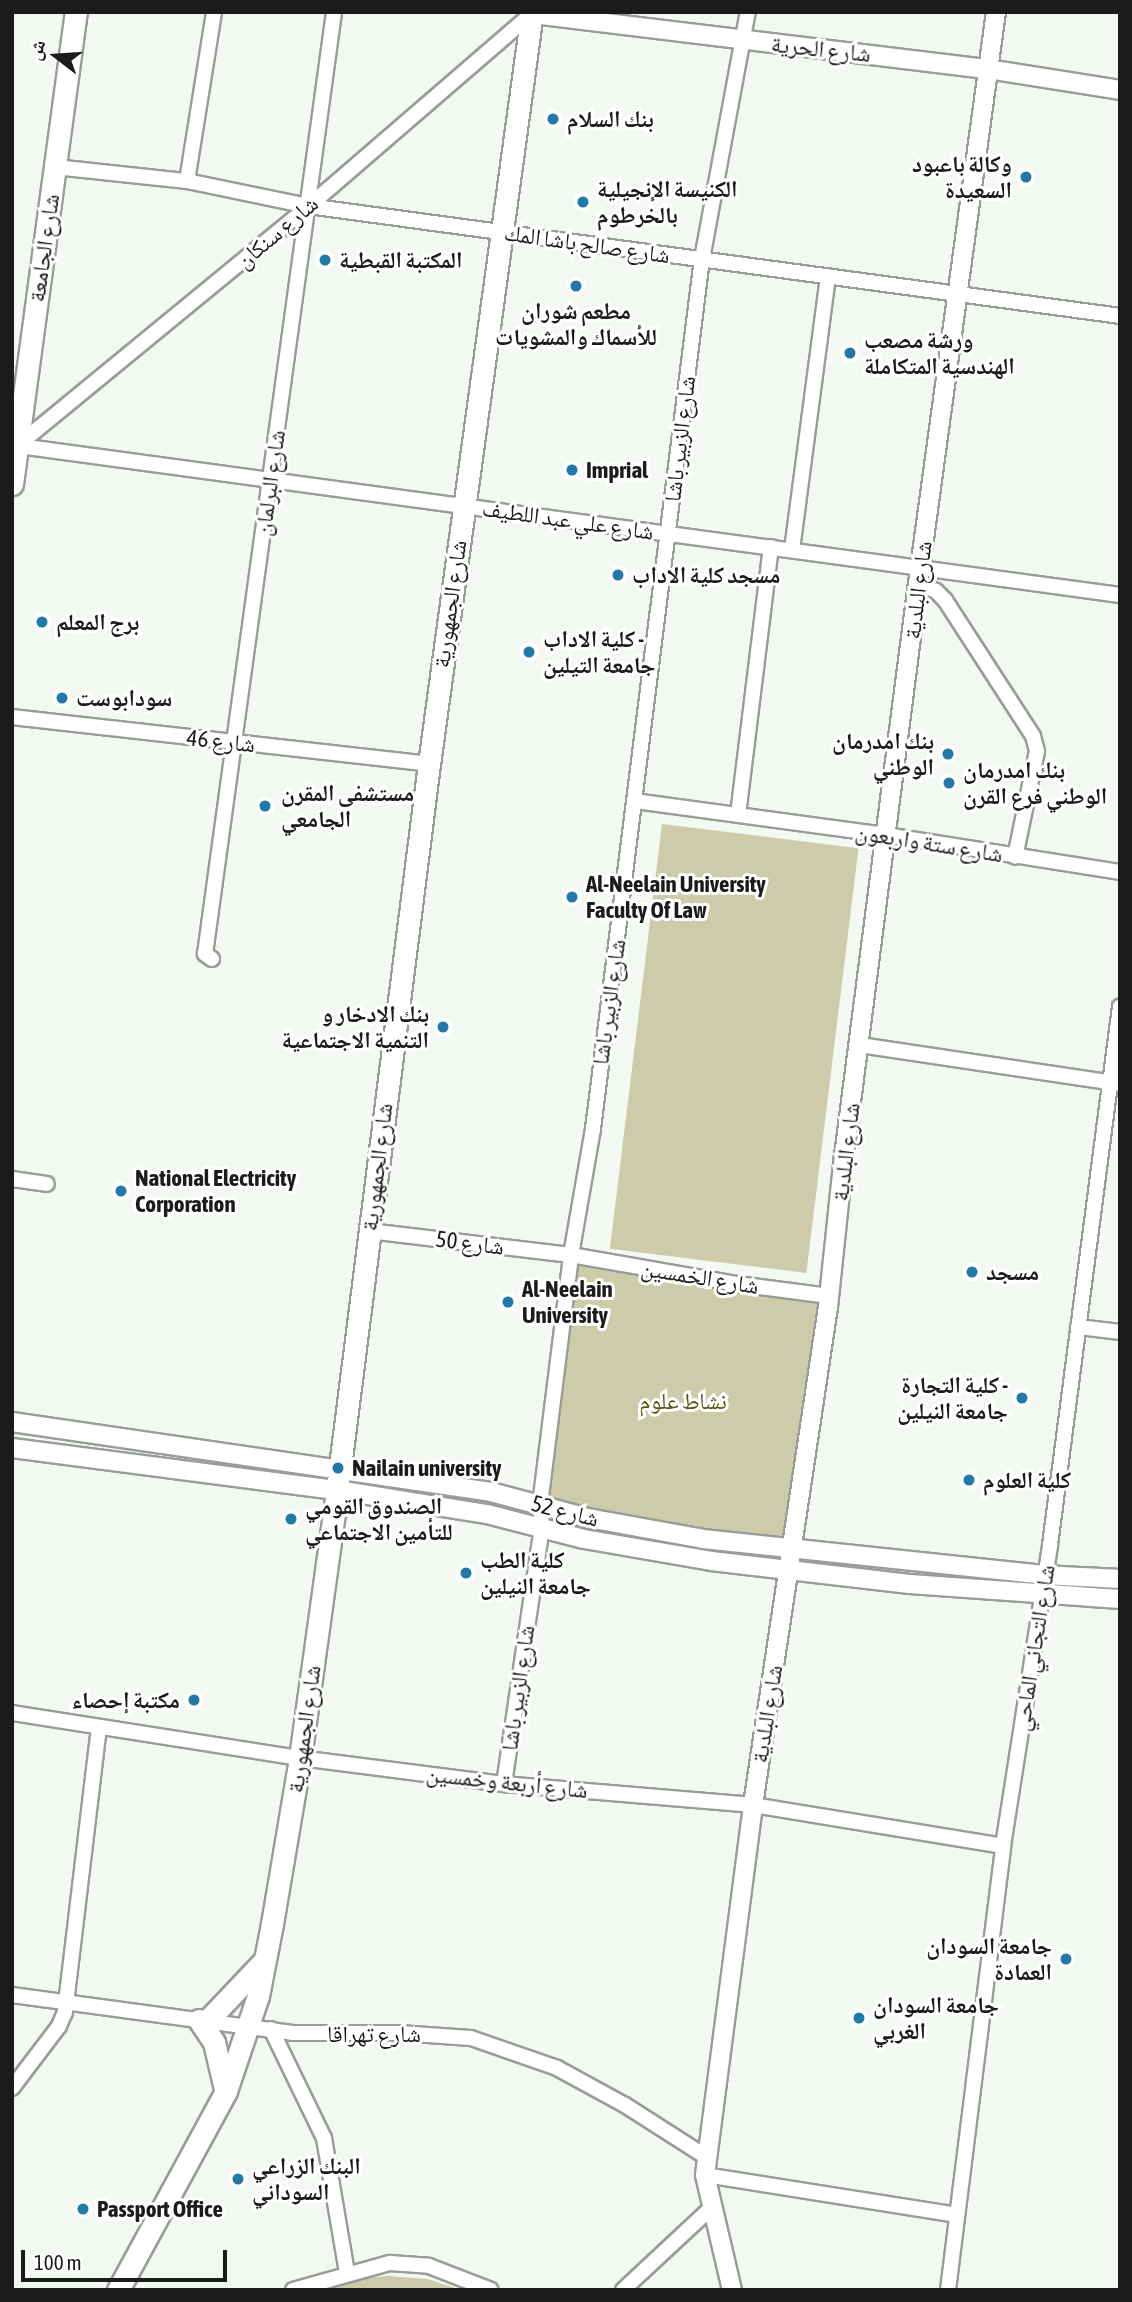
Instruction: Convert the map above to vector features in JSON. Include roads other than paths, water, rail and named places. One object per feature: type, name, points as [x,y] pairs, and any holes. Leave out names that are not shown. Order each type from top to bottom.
[{"type":"main road","name":"شارع الجامعة","points":[[12,484],[19,388],[55,166],[76,12]]},
{"type":"main road","name":"شارع الجمهورية","points":[[118,2290],[226,2091],[265,1959],[300,1758],[530,13]]},
{"type":"main road","points":[[226,2091],[214,2042],[203,2020],[237,1993],[265,1959]]},
{"type":"street","points":[[187,181],[214,12]]},
{"type":"street","name":"شارع البرلمان","points":[[208,957],[334,12]]},
{"type":"street","name":"شارع الزبير باشا","points":[[504,1784],[542,1527],[540,1505],[571,1255],[593,1129],[702,259],[748,12]]},
{"type":"street","name":"شارع البلدية","points":[[732,2290],[712,2207],[707,2167],[753,1805],[829,1296],[919,576],[996,12]]},
{"type":"street","name":"شارع سنكان","points":[[15,446],[308,206],[530,13]]},
{"type":"street","name":"شارع الحرية","points":[[530,13],[988,69],[1120,90]]},
{"type":"street","name":"شارع صالح باشا المك","points":[[55,166],[187,181],[308,206],[1120,316]]},
{"type":"street","points":[[792,550],[828,276]]},
{"type":"street","name":"شارع علي عبد اللطيف","points":[[15,446],[792,550],[919,576],[1120,595]]},
{"type":"street","points":[[738,815],[771,547]]},
{"type":"street","points":[[919,576],[945,600],[1033,736],[1037,751],[1016,857]]},
{"type":"street","name":"شارع 46","points":[[12,718],[429,764]]},
{"type":"street","name":"شارع ستة واربعون","points":[[635,801],[886,835],[1120,872]]},
{"type":"street","name":"شارع التجاني الماحي","points":[[948,2290],[1003,1846],[1042,1595],[1114,1083],[1120,1007]]},
{"type":"street","points":[[860,1045],[1114,1083]]},
{"type":"street","points":[[12,1179],[47,1184]]},
{"type":"street","name":"شارع 50","points":[[369,1231],[571,1255]]},
{"type":"street","name":"شارع الخمسين","points":[[571,1255],[737,1284],[829,1296]]},
{"type":"street","points":[[1078,1327],[1120,1332]]},
{"type":"street","name":"شارع 52","points":[[12,1422],[337,1479],[642,1550],[910,1584],[1120,1599]]},
{"type":"street","name":"شارع 52","points":[[12,1448],[491,1492],[588,1518],[703,1539],[1044,1575],[1120,1579]]},
{"type":"street","name":"شارع أربعة وخمسين","points":[[12,1713],[300,1758],[504,1784],[753,1805],[1003,1846]]},
{"type":"street","points":[[12,2088],[59,2026],[65,2012],[99,1728]]},
{"type":"street","name":"شارع تهراقا","points":[[12,1995],[271,2029],[471,2038],[557,2068],[625,2105],[707,2167],[957,2215]]},
{"type":"street","points":[[271,2029],[324,2138],[347,2272]]},
{"type":"street","points":[[623,2290],[712,2207]]},
{"type":"street","points":[[293,2290],[347,2272],[390,2263],[429,2266],[491,2290]]},
{"type":"place","name":"بنك السلام","points":[[553,119]]},
{"type":"place","name":"وكالة باعبود السعيدة","points":[[1026,177]]},
{"type":"place","name":"الكنيسة الإنجيلية بالخرطوم","points":[[583,202]]},
{"type":"place","name":"المكتبة القبطية","points":[[325,260]]},
{"type":"place","name":"مطعم شوران للأسماك والمشويات","points":[[576,286]]},
{"type":"place","name":"ورشة مصعب الهندسية المتكاملة","points":[[850,353]]},
{"type":"place","name":"Imprial","points":[[572,470]]},
{"type":"place","name":"مسجد كلية الاداب","points":[[618,575]]},
{"type":"place","name":"برج المعلم","points":[[42,622]]},
{"type":"place","name":"كلية الاداب - جامعة التيلين","points":[[529,652]]},
{"type":"place","name":"سودابوست","points":[[62,698]]},
{"type":"place","name":"بنك امدرمان الوطني","points":[[948,754]]},
{"type":"place","name":"بنك امدرمان الوطني فرع القرن","points":[[949,783]]},
{"type":"place","name":"مستشفى المقرن الجامعي","points":[[265,806]]},
{"type":"place","name":"Al-Neelain University Faculty Of Law","points":[[572,897]]},
{"type":"place","name":"بنك الادخار و التنمية الاجتماعية","points":[[443,1027]]},
{"type":"place","name":"National Electricity Corporation","points":[[121,1191]]},
{"type":"place","name":"مسجد","points":[[972,1272]]},
{"type":"place","name":"Al-Neelain University","points":[[508,1302]]},
{"type":"place","name":"كلية التجارة - جامعة النيلين","points":[[1022,1398]]},
{"type":"place","name":"Nailain university","points":[[338,1468]]},
{"type":"place","name":"كلية العلوم","points":[[969,1480]]},
{"type":"place","name":"الصندوق القومي للتأمين الاجتماعي","points":[[291,1519]]},
{"type":"place","name":"كلية الطب جامعة النيلين","points":[[466,1573]]},
{"type":"place","name":"مكتبة إحصاء","points":[[194,1700]]},
{"type":"place","name":"جامعة السودان العمادة","points":[[1066,1959]]},
{"type":"place","name":"جامعة السودان الغربي","points":[[859,2018]]},
{"type":"place","name":"البنك الزراعي السوداني","points":[[238,2179]]},
{"type":"place","name":"Passport Office","points":[[83,2209]]},
{"type":"park label","name":"نشاط علوم","points":[[683,1401]]}]
